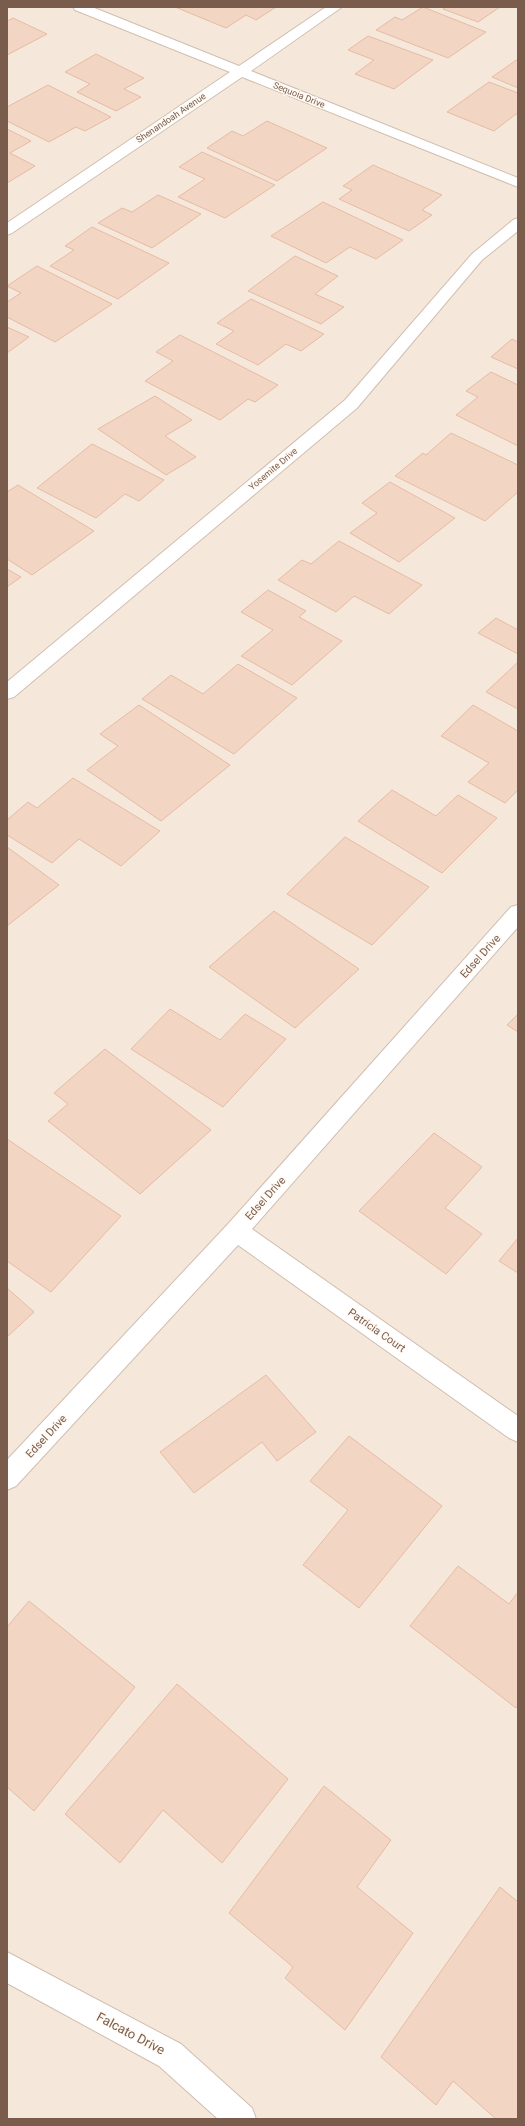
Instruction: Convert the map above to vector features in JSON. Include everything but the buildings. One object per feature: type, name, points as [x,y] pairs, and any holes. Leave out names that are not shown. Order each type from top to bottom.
[{"type":"street","name":"Sequoia Drive","points":[[80,7],[518,183]]},
{"type":"street","name":"Shenandoah Avenue","points":[[7,230],[335,7]]},
{"type":"street","name":"Yosemite Drive","points":[[7,692],[351,404],[477,257],[518,223]]},
{"type":"street","name":"Edsel Drive","points":[[7,1478],[236,1231],[518,913]]},
{"type":"street","name":"Patricia Court","points":[[236,1231],[518,1430]]},
{"type":"street","name":"Falcato Drive","points":[[7,1967],[170,2055],[241,2119]]},
{"type":"shaded area","points":[[7,7],[518,7],[518,2119],[7,2119]]}]
